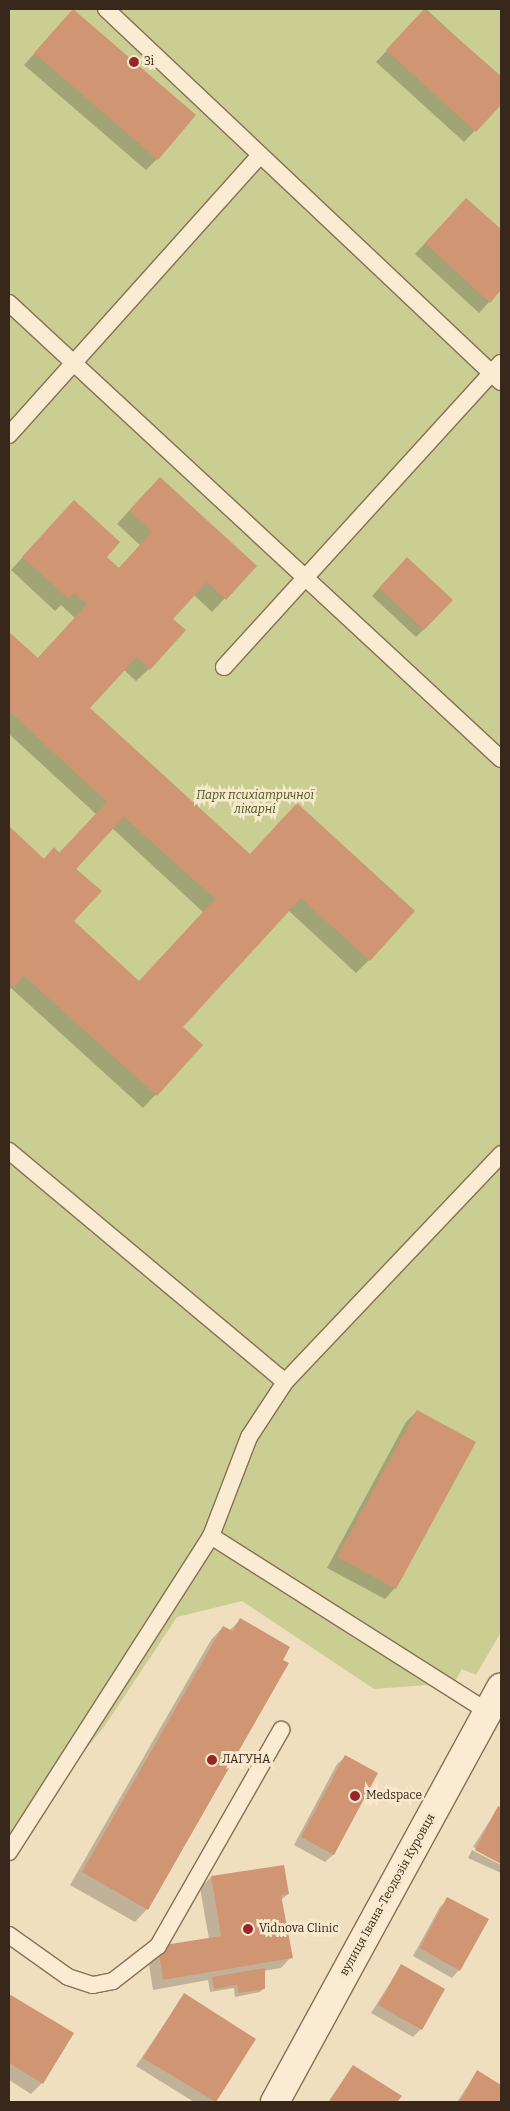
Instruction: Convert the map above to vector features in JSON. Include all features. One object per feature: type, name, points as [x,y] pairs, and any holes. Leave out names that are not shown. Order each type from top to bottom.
[{"type":"street","name":"вулиця Івана-Теодозія Куровця","points":[[275,2102],[501,1688]]},
{"type":"lane","points":[[106,9],[259,156],[498,373],[224,667]]},
{"type":"lane","points":[[9,435],[259,156]]},
{"type":"lane","points":[[9,303],[501,759]]},
{"type":"lane","points":[[9,1151],[286,1382]]},
{"type":"lane","points":[[9,1852],[210,1536],[249,1437],[286,1382],[501,1154]]},
{"type":"lane","points":[[210,1536],[488,1712]]},
{"type":"lane","points":[[9,1935],[68,1977],[92,1984],[113,1981],[158,1946],[281,1730]]},
{"type":"green space","name":"Парк психіатричної лікарні","points":[[9,9],[501,9],[501,1632],[476,1675],[462,1669],[454,1683],[374,1689],[242,1601],[177,1617],[104,1727],[9,1841]]},
{"type":"building","points":[[73,9],[196,115],[158,160],[34,53]]},
{"type":"building","points":[[424,9],[501,76],[501,105],[476,132],[386,50]]},
{"type":"building","points":[[466,198],[501,229],[501,290],[490,303],[425,243]]},
{"type":"building","points":[[160,477],[257,566],[226,600],[207,582],[173,619],[186,630],[150,670],[137,657],[90,708],[250,854],[297,803],[415,911],[370,961],[301,898],[183,1027],[203,1045],[157,1096],[24,976],[14,988],[9,983],[9,826],[44,859],[54,847],[59,853],[107,802],[9,711],[9,632],[38,658],[87,604],[74,593],[69,599],[22,557],[74,500],[120,542],[107,557],[119,568],[152,532],[129,511]],"holes":[[[124,817],[215,899],[139,981],[74,921],[102,891],[76,869]]]},
{"type":"building","points":[[407,557],[453,600],[424,630],[379,588]]},
{"type":"building","points":[[417,1410],[476,1442],[396,1589],[337,1557]]},
{"type":"building","points":[[240,1618],[290,1647],[283,1660],[289,1663],[148,1910],[82,1872],[223,1626],[233,1631]]},
{"type":"building","points":[[345,1755],[378,1773],[334,1855],[301,1837]]},
{"type":"building","points":[[498,1806],[501,1808],[501,1864],[475,1850]]},
{"type":"building","points":[[284,1865],[289,1894],[281,1895],[293,1958],[163,1980],[158,1946],[221,1936],[211,1876]]},
{"type":"building","points":[[447,1897],[489,1919],[460,1971],[420,1948]]},
{"type":"building","points":[[401,1964],[445,1989],[422,2030],[378,2005]]},
{"type":"building","points":[[265,1968],[265,1989],[239,1993],[237,1985],[214,1989],[212,1977]]},
{"type":"building","points":[[184,1993],[256,2039],[216,2102],[143,2058]]},
{"type":"building","points":[[9,1994],[74,2033],[43,2084],[9,2063]]},
{"type":"building","points":[[353,2065],[402,2096],[397,2102],[329,2102]]},
{"type":"building","points":[[477,2070],[501,2085],[501,2102],[460,2101]]},
{"type":"place","name":"3і","points":[[134,62]]},
{"type":"place","name":"ЛАГУНА","points":[[212,1760]]},
{"type":"place","name":"Medspace","points":[[355,1796]]},
{"type":"place","name":"Vidnova Clinic","points":[[248,1929]]}]
